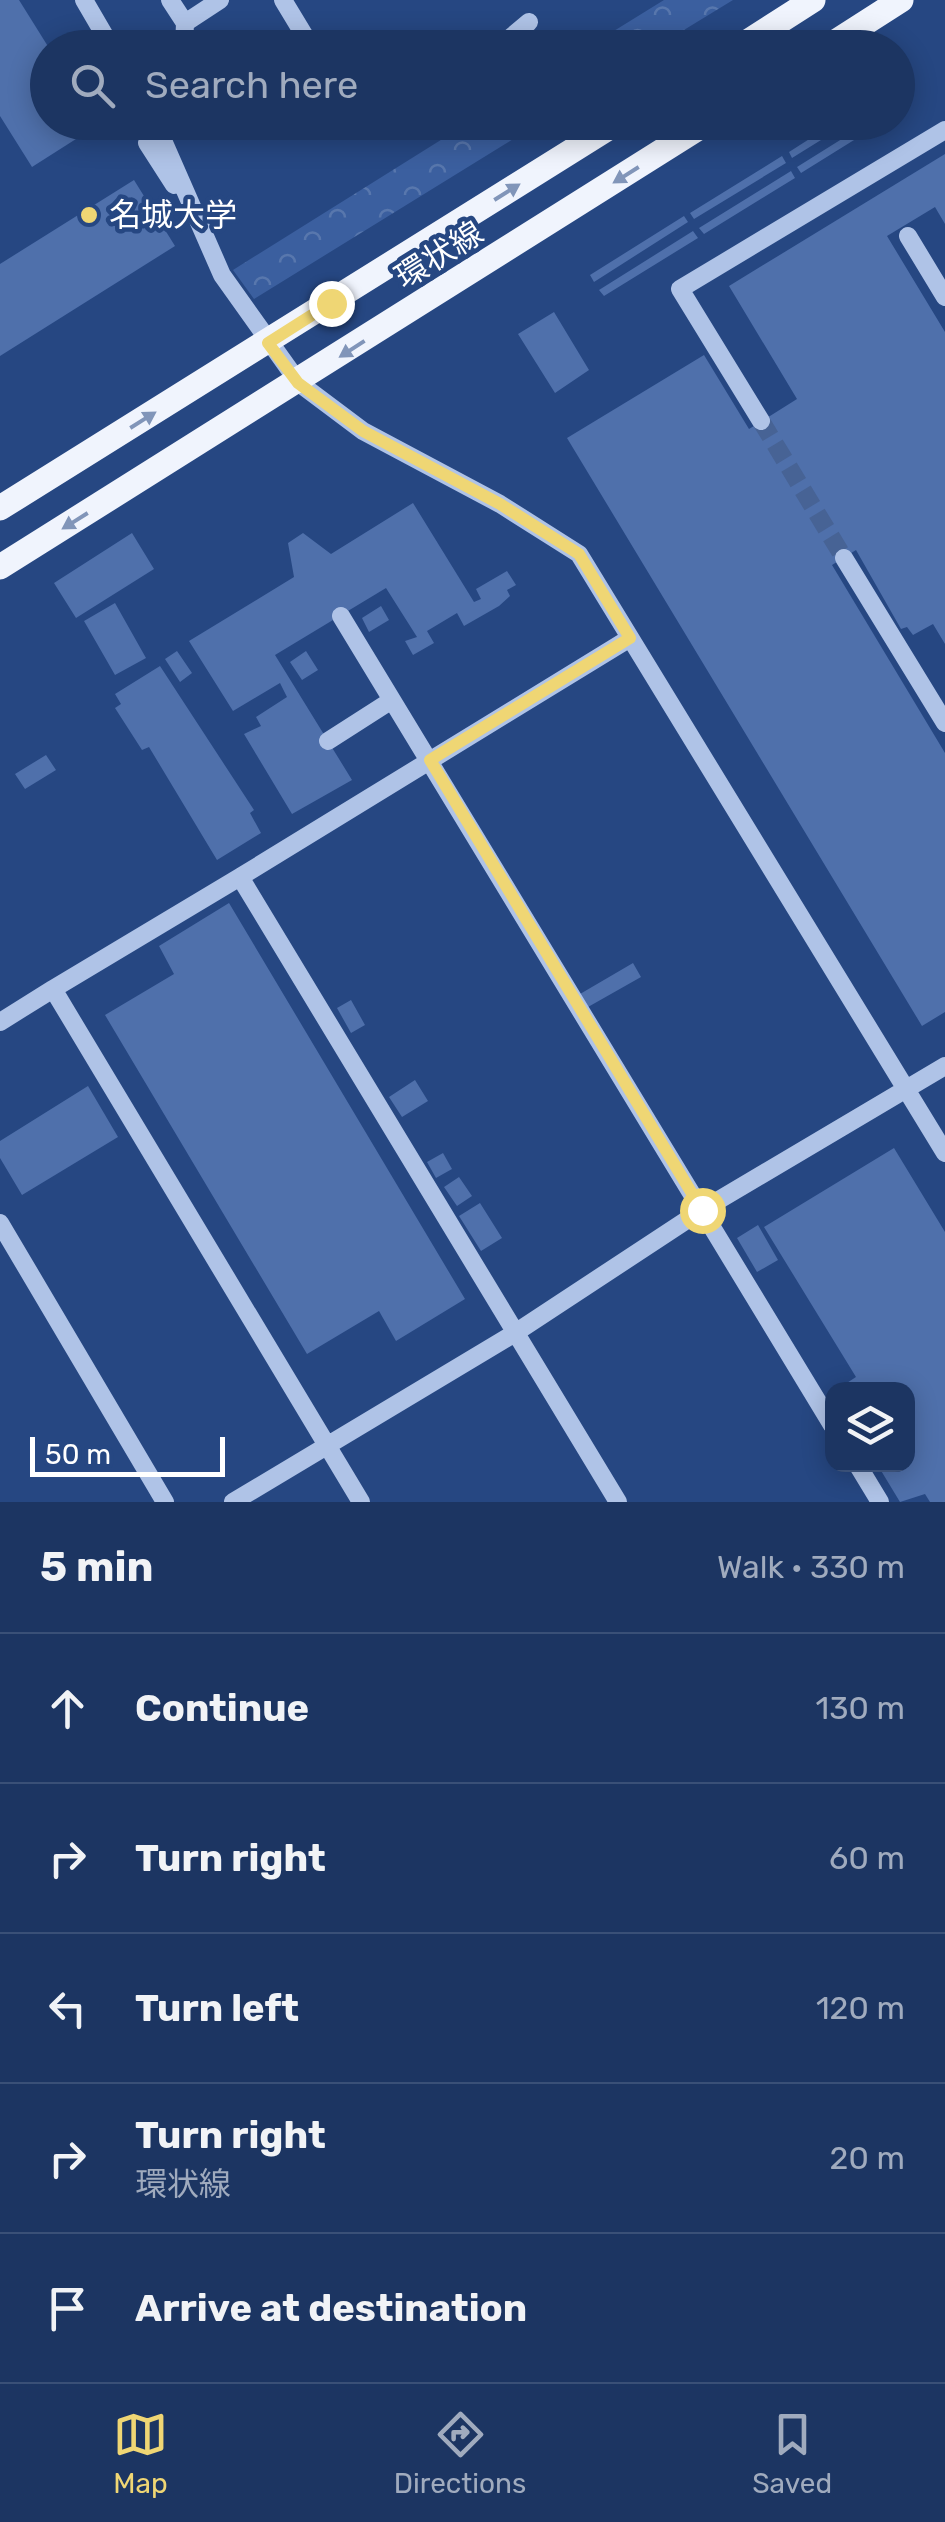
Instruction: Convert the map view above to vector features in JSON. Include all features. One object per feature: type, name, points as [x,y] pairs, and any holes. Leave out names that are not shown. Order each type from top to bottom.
[{"type":"main road","points":[[766,30],[813,0]]},
{"type":"main road","points":[[854,30],[901,0]]},
{"type":"main road","name":"環状線","points":[[0,508],[589,140]]},
{"type":"main road","name":"環状線","points":[[0,567],[680,140]]},
{"type":"street","points":[[84,0],[102,30]]},
{"type":"street","points":[[170,0],[184,30]]},
{"type":"street","points":[[184,24],[220,0]]},
{"type":"street","points":[[284,0],[302,30]]},
{"type":"street","points":[[519,30],[529,22]]},
{"type":"street","points":[[761,421],[680,288],[945,130]]},
{"type":"street","points":[[163,140],[222,276],[298,383],[363,431],[500,504],[579,554],[945,1153]]},
{"type":"street","points":[[147,143],[193,215]]},
{"type":"street","points":[[908,236],[945,297]]},
{"type":"street","points":[[844,558],[945,723]]},
{"type":"street","points":[[340,616],[825,1413]]},
{"type":"street","points":[[0,1022],[630,638]]},
{"type":"street","points":[[328,741],[392,700]]},
{"type":"street","points":[[240,877],[618,1502]]},
{"type":"street","points":[[53,989],[361,1502]]},
{"type":"street","points":[[233,1502],[515,1333],[702,1210],[945,1066]]},
{"type":"street","points":[[0,1224],[165,1502]]},
{"type":"street","points":[[862,1472],[880,1502]]},
{"type":"green space","points":[[664,0],[733,0],[684,30],[615,30]]},
{"type":"green space","points":[[441,140],[511,140],[254,299],[233,270]]},
{"type":"building","points":[[0,0],[19,0],[38,30],[30,30],[30,140],[74,140],[32,167],[0,116]]},
{"type":"building","points":[[808,140],[821,140],[792,158],[789,152]]},
{"type":"building","points":[[840,140],[854,140],[801,173],[797,167]]},
{"type":"building","points":[[945,154],[945,224],[935,207],[887,236],[945,332],[945,644],[933,624],[913,635],[907,627],[901,629],[856,550],[832,565],[945,753],[945,1012],[922,1026],[567,438],[704,355],[749,429],[797,399],[729,286]]},
{"type":"building","points":[[782,156],[786,163],[694,219],[690,213]]},
{"type":"building","points":[[791,171],[795,178],[704,234],[699,228]]},
{"type":"building","points":[[134,180],[175,246],[0,356],[0,264]]},
{"type":"building","points":[[684,216],[688,222],[594,282],[590,275]]},
{"type":"building","points":[[693,231],[698,238],[604,296],[599,290]]},
{"type":"building","points":[[554,312],[589,370],[555,393],[518,334]]},
{"type":"building","points":[[413,503],[474,602],[481,599],[476,589],[507,571],[516,585],[507,590],[510,596],[499,606],[464,626],[457,613],[427,631],[434,643],[413,655],[405,641],[417,637],[386,588],[275,655],[352,780],[292,814],[244,734],[261,726],[256,717],[287,697],[280,683],[233,711],[189,641],[294,577],[288,543],[303,533],[331,554]]},
{"type":"building","points":[[132,533],[154,569],[76,618],[54,583]]},
{"type":"building","points":[[115,603],[146,658],[115,675],[84,621]]},
{"type":"building","points":[[381,606],[389,620],[369,632],[362,618]]},
{"type":"building","points":[[177,651],[192,673],[180,682],[165,659]]},
{"type":"building","points":[[306,651],[318,670],[302,680],[290,662]]},
{"type":"building","points":[[160,666],[254,810],[250,813],[261,833],[217,860],[149,747],[142,750],[115,708],[121,704],[115,694]]},
{"type":"building","points":[[46,755],[56,770],[25,789],[15,774]]},
{"type":"building","points":[[229,903],[465,1299],[396,1341],[379,1311],[307,1354],[105,1015],[174,974],[159,946]]},
{"type":"building","points":[[633,963],[641,977],[588,1007],[580,994]]},
{"type":"building","points":[[351,1000],[365,1025],[351,1033],[337,1008]]},
{"type":"building","points":[[415,1080],[428,1101],[402,1117],[389,1097]]},
{"type":"building","points":[[88,1086],[118,1137],[22,1195],[0,1158],[0,1141]]},
{"type":"building","points":[[894,1148],[945,1232],[945,1502],[930,1502],[925,1494],[900,1502],[882,1472],[915,1472],[915,1382],[848,1382],[856,1377],[764,1227]]},
{"type":"building","points":[[443,1153],[452,1169],[436,1178],[427,1162]]},
{"type":"building","points":[[459,1177],[472,1196],[457,1206],[444,1187]]},
{"type":"building","points":[[480,1203],[502,1238],[481,1251],[459,1216]]},
{"type":"building","points":[[758,1225],[778,1260],[757,1272],[737,1238]]},
{"type":"tunnel","points":[[761,421],[844,558]]},
{"type":"place","name":"名城大学","points":[[89,215]]},
{"type":"route","points":[[331,303],[268,343],[298,383],[363,431],[500,504],[579,554],[630,638],[430,760],[702,1210]]}]
